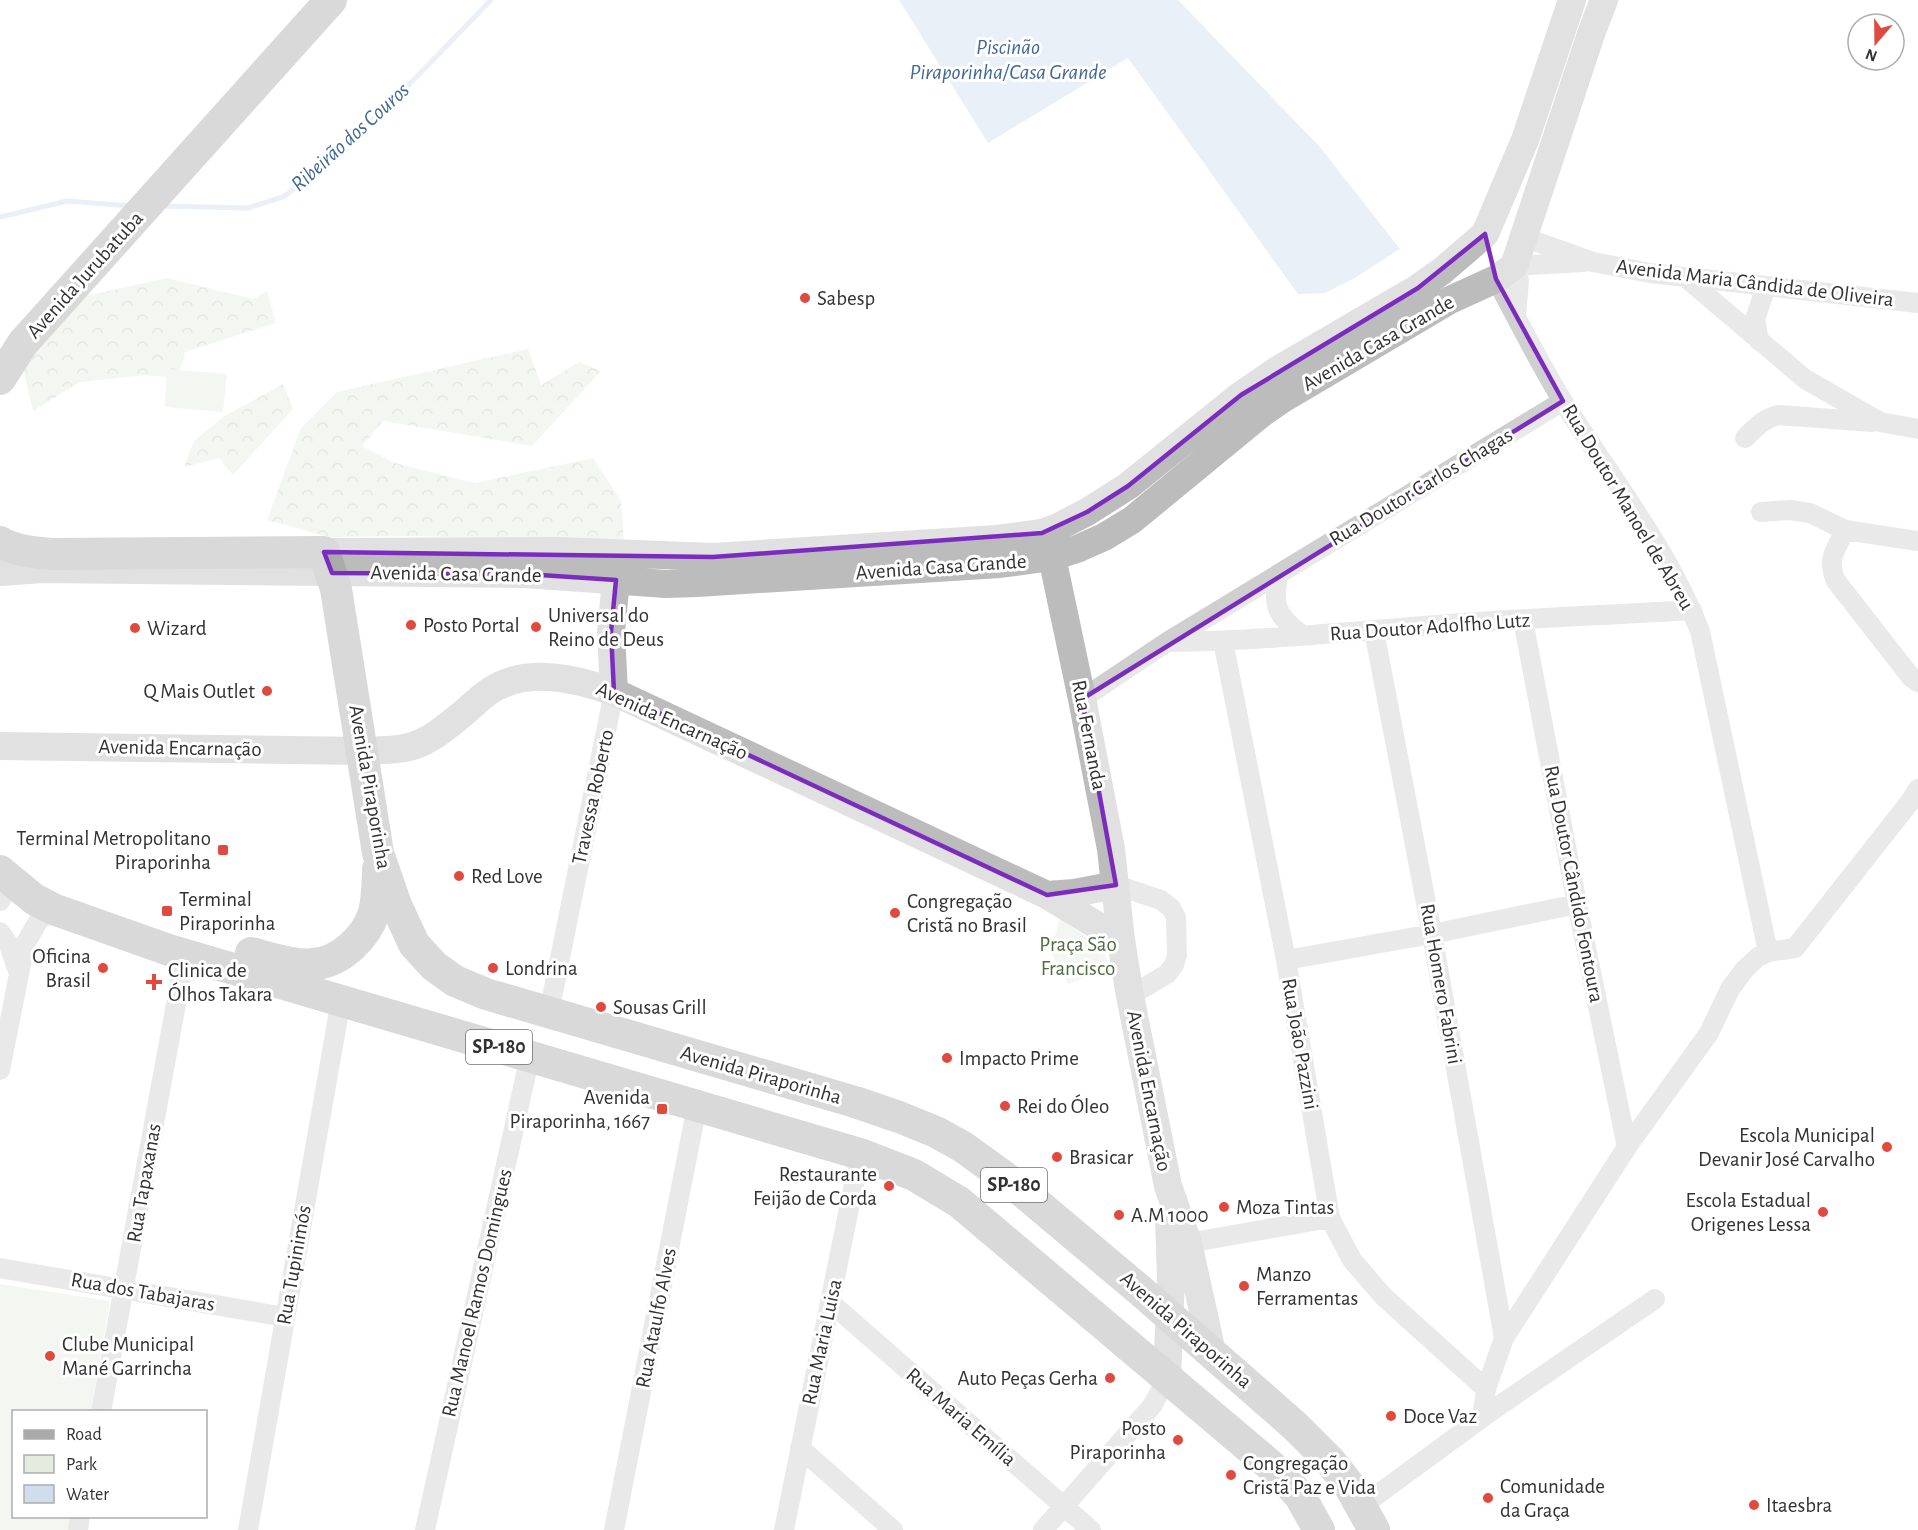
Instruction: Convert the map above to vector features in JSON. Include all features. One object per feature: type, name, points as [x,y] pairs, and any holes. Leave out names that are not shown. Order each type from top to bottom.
[{"type":"main road","name":"Avenida Jurubatuba","points":[[0,379],[11,351],[147,206],[331,0]]},
{"type":"main road","name":"Avenida Casa Grande","points":[[0,542],[27,552],[51,554],[328,562],[666,584],[1000,564],[1047,545],[1056,528],[1128,486],[1241,395],[1276,371],[1418,288],[1442,271],[1485,234],[1525,140],[1572,0]]},
{"type":"main road","points":[[1505,272],[1523,237],[1604,0]]},
{"type":"main road","points":[[1485,234],[1523,237]]},
{"type":"main road","points":[[1485,234],[1505,272]]},
{"type":"main road","name":"Avenida Casa Grande","points":[[0,572],[328,562],[537,551],[712,557],[997,539],[1077,549],[1104,537],[1132,520],[1281,400],[1450,300],[1505,272]]},
{"type":"main road","name":"Rua Fernanda","points":[[1047,545],[1082,699],[1116,885],[1121,940]]},
{"type":"main road","name":"Avenida Piraporinha","points":[[328,562],[336,589],[378,853],[406,930],[414,944],[434,966],[455,981],[469,987],[899,1117],[936,1132],[963,1147],[1010,1181],[1170,1316],[1314,1444],[1349,1485],[1368,1518]]},
{"type":"main road","name":"Travessa Roberto","points":[[614,692],[611,633],[616,580]]},
{"type":"main road","name":"Avenida Encarnação","points":[[0,746],[363,751],[397,749],[422,742],[438,734],[492,690],[512,681],[540,677],[566,679],[588,683],[614,692],[1047,895],[1121,940],[1168,1186],[1188,1243],[1212,1352]]},
{"type":"main road","points":[[185,955],[210,949],[232,949],[297,964],[313,965],[335,959],[363,936],[371,923],[376,905],[378,853]]},
{"type":"main road","name":"SP-180","points":[[1,882],[53,909],[185,955],[860,1154],[914,1175],[958,1202],[1291,1484],[1319,1530]]},
{"type":"main road","name":"Avenida Encarnação","points":[[1047,895],[1074,893],[1116,885]]},
{"type":"main road","points":[[834,1096],[851,1127],[860,1154]]},
{"type":"main road","name":"Avenida Encarnação","points":[[1167,1379],[1170,1316],[1168,1186]]},
{"type":"street","name":"Avenida Maria Cândida de Oliveira","points":[[1523,237],[1593,262],[1650,273],[1918,303]]},
{"type":"street","name":"Avenida Maria Cândida de Oliveira","points":[[1505,272],[1593,262]]},
{"type":"street","name":"Rua Doutor Manoel de Abreu","points":[[1505,272],[1519,281],[1516,316],[1563,401],[1670,567],[1692,610],[1700,631],[1768,952]]},
{"type":"street","points":[[1685,278],[1805,379],[1880,422]]},
{"type":"street","points":[[1759,341],[1755,319],[1766,287]]},
{"type":"street","name":"Rua Doutor Carlos Chagas","points":[[1082,699],[1167,642],[1563,401]]},
{"type":"street","points":[[1745,438],[1761,422],[1771,416],[1779,415],[1880,422],[1918,429]]},
{"type":"street","points":[[1761,512],[1790,510],[1810,513],[1845,530],[1918,541]]},
{"type":"street","points":[[1845,530],[1832,558],[1831,568],[1836,581],[1911,677],[1918,682]]},
{"type":"street","points":[[1279,574],[1275,601],[1281,615],[1302,635]]},
{"type":"street","name":"Rua Doutor Adolfho Lutz","points":[[1167,642],[1223,641],[1450,624],[1692,610]]},
{"type":"street","name":"Rua Doutor Cândido Fontoura","points":[[1523,620],[1576,904],[1627,1147]]},
{"type":"street","name":"Rua Homero Fabrini","points":[[1374,631],[1432,934],[1504,1338]]},
{"type":"street","name":"Rua João Pazzini","points":[[1223,641],[1286,960],[1330,1218],[1352,1260],[1384,1297],[1486,1389]]},
{"type":"street","name":"Travessa Roberto","points":[[549,1012],[614,692]]},
{"type":"street","points":[[1482,1418],[1486,1389],[1504,1338],[1627,1147],[1709,1033],[1730,989],[1744,970],[1758,957],[1768,952],[1795,948],[1902,813],[1918,789]]},
{"type":"street","name":"Avenida Encarnação","points":[[1116,885],[1161,900],[1171,908],[1176,917],[1178,955],[1174,965],[1167,974],[1130,996]]},
{"type":"street","points":[[1286,960],[1432,934],[1576,904]]},
{"type":"street","points":[[0,1070],[25,944],[39,921],[53,909]]},
{"type":"street","points":[[0,932],[9,945],[18,971]]},
{"type":"street","name":"Rua Tapaxanas","points":[[101,1410],[185,955]]},
{"type":"street","name":"Rua Tupinimós","points":[[248,1530],[341,1000]]},
{"type":"street","name":"Rua Manoel Ramos Domingues","points":[[424,1530],[530,1056]]},
{"type":"street","name":"Rua Ataulfo Alves","points":[[614,1530],[697,1106]]},
{"type":"street","name":"Rua Maria Luisa","points":[[784,1530],[860,1154]]},
{"type":"street","points":[[1188,1243],[1330,1218]]},
{"type":"street","name":"Rua dos Tabajaras","points":[[0,1268],[285,1317]]},
{"type":"street","points":[[1368,1518],[1482,1418],[1655,1299]]},
{"type":"street","name":"Rua Maria Emília","points":[[831,1303],[1091,1530]]},
{"type":"street","points":[[1043,1530],[1152,1406],[1167,1379]]},
{"type":"street","points":[[800,1448],[893,1530]]},
{"type":"highlighted area","points":[[1485,234],[1496,279],[1563,401],[1082,699],[1116,885],[1047,895],[614,692],[611,632],[616,580],[525,574],[332,573],[324,552],[713,557],[1042,533],[1087,512],[1128,486],[1241,395],[1418,288]]},
{"type":"green space","points":[[167,278],[253,299],[267,291],[276,323],[185,352],[178,378],[146,375],[80,382],[33,411],[21,360],[72,299]]},
{"type":"green space","points":[[528,349],[541,385],[579,362],[601,371],[532,446],[383,421],[362,446],[395,463],[475,483],[593,458],[621,501],[624,542],[413,536],[329,537],[267,520],[301,428],[337,392]]},
{"type":"green space","points":[[167,369],[227,374],[223,412],[165,407]]},
{"type":"green space","points":[[283,384],[293,409],[233,475],[219,458],[184,467],[194,441],[223,417]]},
{"type":"green space","name":"Praça São Francisco","points":[[1060,919],[1103,948],[1109,969],[1068,984],[1050,951]]},
{"type":"green space","name":"Clube Municipal Mané Garrincha","points":[[0,1284],[110,1301],[91,1410],[12,1410],[12,1518],[72,1518],[70,1530],[0,1530]]},
{"type":"water","name":"Piscinão Piraporinha/Casa Grande","points":[[899,0],[1178,0],[1320,147],[1400,249],[1353,279],[1325,293],[1298,294],[1128,58],[988,143]]},
{"type":"waterway","name":"Ribeirão dos Couros","points":[[162,206],[248,208],[285,196],[322,166],[400,94],[491,0]]},
{"type":"waterway","name":"Ribeirão dos Couros","points":[[0,217],[67,201],[132,206]]},
{"type":"place","name":"Sabesp","points":[[805,298]]},
{"type":"place","name":"Posto Portal","points":[[411,625]]},
{"type":"place","name":"Universal do Reino de Deus","points":[[536,627]]},
{"type":"place","name":"Wizard","points":[[135,628]]},
{"type":"place","name":"Q Mais Outlet","points":[[267,691]]},
{"type":"place","name":"Terminal Metropolitano Piraporinha","points":[[223,850]]},
{"type":"place","name":"Red Love","points":[[459,876]]},
{"type":"place","name":"Terminal Piraporinha","points":[[167,911]]},
{"type":"place","name":"Congregação Cristã no Brasil","points":[[895,913]]},
{"type":"place","name":"Oficina Brasil","points":[[103,968]]},
{"type":"place","name":"Londrina","points":[[493,968]]},
{"type":"place","name":"Clinica de Ólhos Takara","points":[[154,982]]},
{"type":"place","name":"Sousas Grill","points":[[601,1007]]},
{"type":"place","name":"Impacto Prime","points":[[947,1058]]},
{"type":"place","name":"Rei do Óleo","points":[[1005,1106]]},
{"type":"place","name":"Avenida Piraporinha, 1667","points":[[662,1109]]},
{"type":"place","name":"Escola Municipal Devanir José Carvalho","points":[[1887,1147]]},
{"type":"place","name":"Brasicar","points":[[1057,1157]]},
{"type":"place","name":"Restaurante Feijão de Corda","points":[[889,1186]]},
{"type":"place","name":"Moza Tintas","points":[[1224,1207]]},
{"type":"place","name":"Escola Estadual Origenes Lessa","points":[[1823,1212]]},
{"type":"place","name":"A.M 1000","points":[[1119,1215]]},
{"type":"place","name":"Manzo Ferramentas","points":[[1244,1286]]},
{"type":"place","name":"Clube Municipal Mané Garrincha","points":[[50,1356]]},
{"type":"place","name":"Auto Peças Gerha","points":[[1110,1378]]},
{"type":"place","name":"Doce Vaz","points":[[1391,1416]]},
{"type":"place","name":"Posto Piraporinha","points":[[1178,1440]]},
{"type":"place","name":"Congregação Cristã Paz e Vida","points":[[1231,1475]]},
{"type":"place","name":"Comunidade da Graça","points":[[1488,1498]]},
{"type":"place","name":"Itaesbra","points":[[1754,1505]]}]
